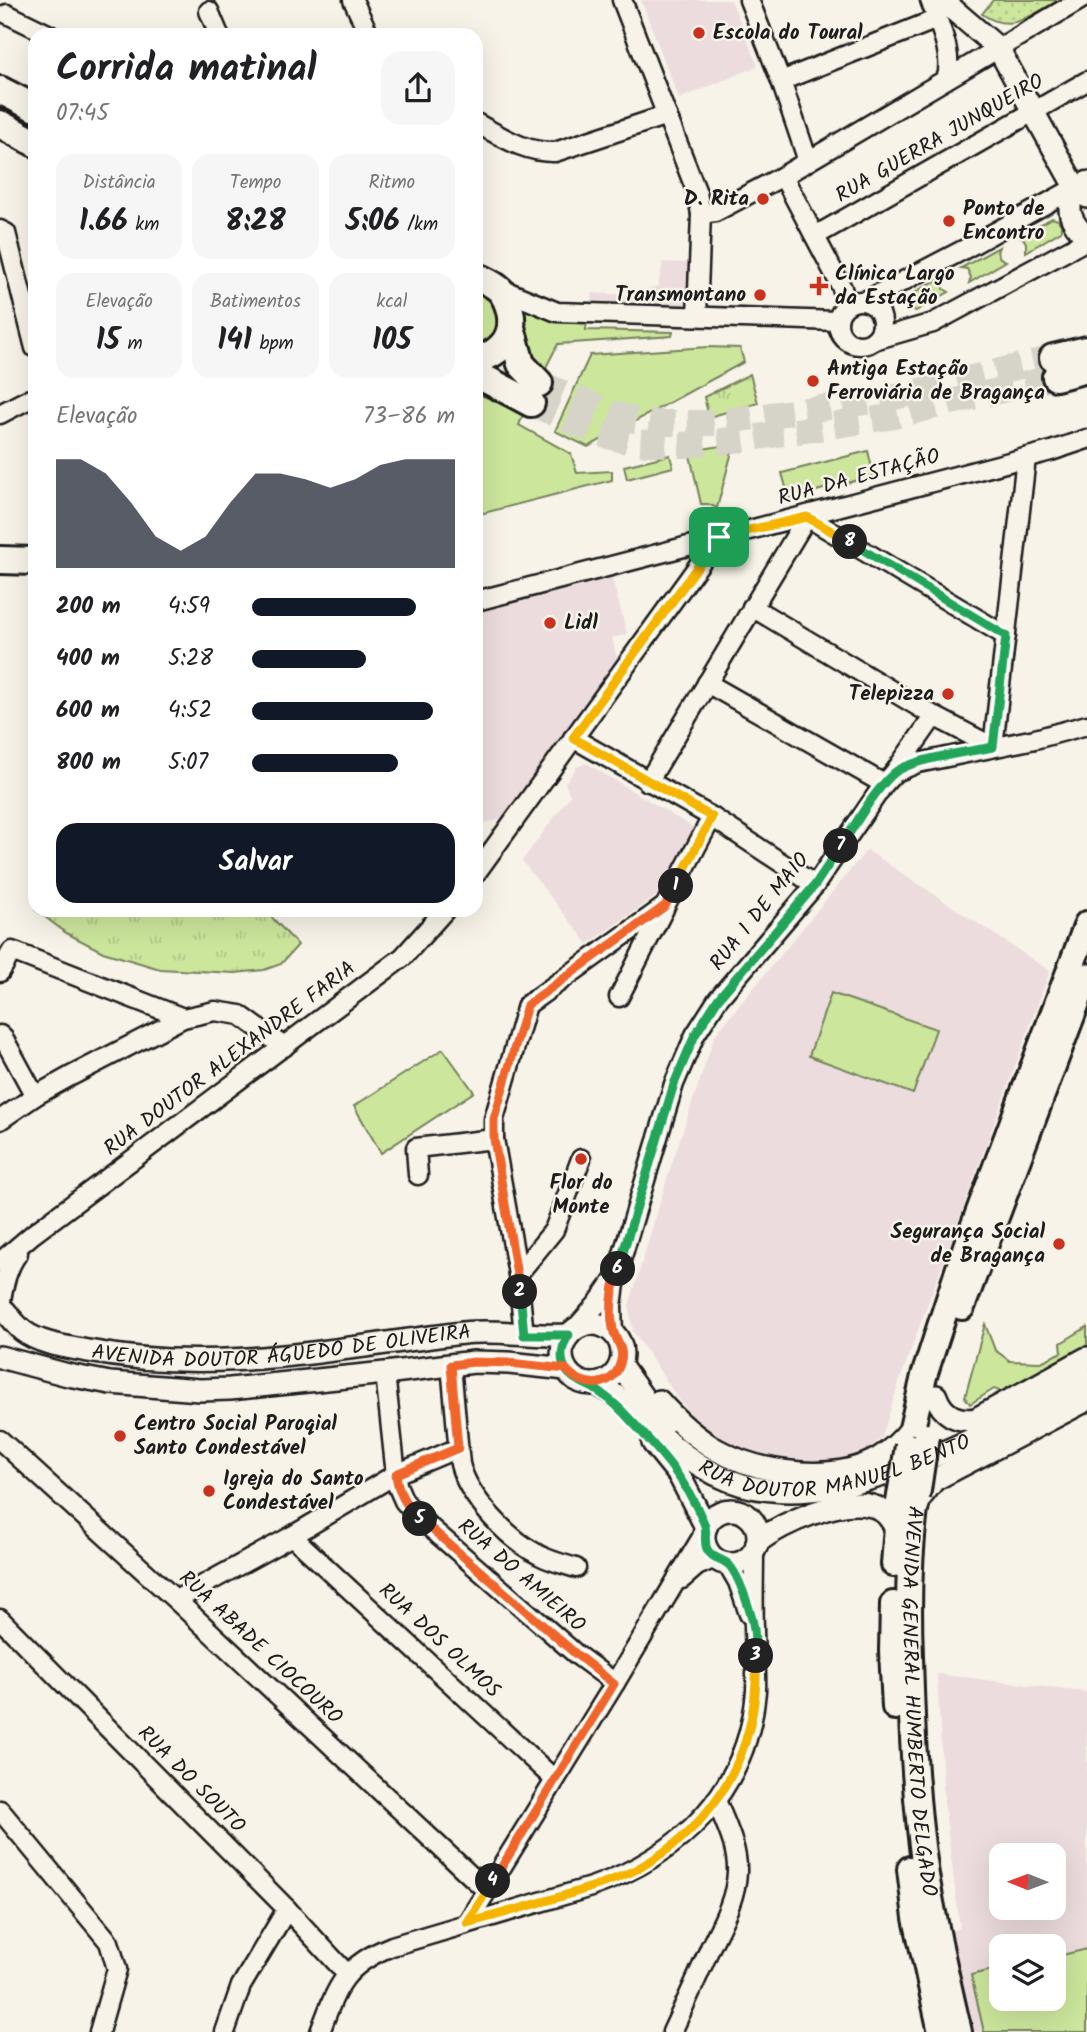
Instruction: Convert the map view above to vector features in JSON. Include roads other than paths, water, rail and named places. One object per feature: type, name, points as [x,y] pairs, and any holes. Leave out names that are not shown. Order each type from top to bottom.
[{"type":"main road","points":[[0,90],[28,104]]},
{"type":"main road","points":[[0,124],[28,139]]},
{"type":"main road","points":[[487,282],[507,299],[521,364],[535,393]]},
{"type":"main road","points":[[483,356],[500,348],[512,331]]},
{"type":"main road","points":[[1087,350],[1055,367],[1087,369]]},
{"type":"main road","points":[[483,376],[535,393]]},
{"type":"main road","points":[[0,560],[28,561]]},
{"type":"main road","name":"AVENIDA GENERAL HUMBERTO DELGADO","points":[[959,2032],[928,1885],[916,1783],[909,1610],[910,1504],[915,1437],[924,1376],[965,1246],[1087,924]]},
{"type":"main road","name":"AVENIDA GENERAL HUMBERTO DELGADO","points":[[915,1437],[936,1396],[958,1319],[1087,976]]},
{"type":"main road","name":"AVENIDA GENERAL HUMBERTO DELGADO","points":[[910,1504],[896,1528],[892,1651],[899,1779],[916,1918],[941,2032]]},
{"type":"street","points":[[354,0],[362,28]]},
{"type":"street","points":[[622,0],[697,193],[701,214],[697,316]]},
{"type":"street","points":[[749,0],[781,81],[807,161]]},
{"type":"street","points":[[930,0],[940,10],[998,48],[1034,112],[1083,188]]},
{"type":"street","points":[[701,214],[715,212],[783,176],[1076,1]]},
{"type":"street","points":[[781,81],[940,10]]},
{"type":"street","points":[[940,10],[950,65],[947,78]]},
{"type":"street","points":[[209,12],[216,28]]},
{"type":"street","points":[[7,14],[36,28]]},
{"type":"street","name":"RUA GUERRA JUNQUEIRO","points":[[815,236],[1087,81]]},
{"type":"street","points":[[483,127],[522,147],[540,152],[555,152],[667,115]]},
{"type":"street","points":[[783,176],[842,288],[840,334],[851,344],[865,345],[933,323],[1087,239],[1070,218],[1070,204],[1083,188]]},
{"type":"street","points":[[864,301],[1083,188]]},
{"type":"street","points":[[0,230],[6,233],[6,266],[28,328]]},
{"type":"street","points":[[487,282],[557,312],[592,314],[697,316],[842,313],[858,300],[877,308],[882,328],[874,340]]},
{"type":"street","points":[[483,387],[535,393]]},
{"type":"street","points":[[0,414],[28,400]]},
{"type":"street","points":[[1051,452],[1087,439]]},
{"type":"street","points":[[1051,452],[1087,450]]},
{"type":"street","name":"RUA DA ESTAÇÃO","points":[[483,599],[1051,452]]},
{"type":"street","points":[[993,747],[1026,458]]},
{"type":"street","points":[[648,782],[807,517],[1006,636]]},
{"type":"street","points":[[483,863],[719,537]]},
{"type":"street","points":[[752,607],[934,716],[993,747]]},
{"type":"street","points":[[707,683],[889,778],[918,763],[1046,737],[1087,724]]},
{"type":"street","name":"RUA 1 DE MAIO","points":[[616,1277],[674,1084],[695,1035],[718,999],[815,885],[934,716]]},
{"type":"street","points":[[573,738],[712,817],[815,885]]},
{"type":"street","points":[[619,997],[712,817]]},
{"type":"street","points":[[524,1335],[518,1274],[494,1139],[494,1119],[527,1005],[665,906]]},
{"type":"street","name":"RUA DOUTOR ALEXANDRE FARIA","points":[[33,1234],[404,957],[439,917]]},
{"type":"street","points":[[0,972],[12,951],[183,1018]]},
{"type":"street","points":[[0,1120],[35,1096],[183,1018],[215,1011],[240,1015],[284,1047]]},
{"type":"street","points":[[0,1035],[35,1096]]},
{"type":"street","points":[[418,1175],[416,1148],[494,1139]]},
{"type":"street","points":[[518,1274],[554,1230],[581,1158]]},
{"type":"street","points":[[0,1262],[33,1234]]},
{"type":"street","points":[[2,1310],[3,1286],[10,1265],[33,1234]]},
{"type":"street","points":[[616,1277],[612,1306],[618,1349],[615,1374],[607,1380],[581,1378],[563,1361],[564,1342],[598,1303],[616,1277]]},
{"type":"street","name":"AVENIDA DOUTOR ÁGUEDO DE OLIVEIRA","points":[[2,1310],[22,1330],[41,1339],[84,1350],[159,1360],[228,1361],[307,1354],[466,1333],[524,1335],[573,1331]]},
{"type":"street","points":[[573,1331],[585,1325],[604,1327],[656,1397],[688,1430],[721,1452],[756,1466],[783,1472],[827,1472],[856,1467],[868,1464],[915,1437]]},
{"type":"street","name":"RUA DOUTOR MANUEL BENTO","points":[[618,1349],[657,1416],[696,1452],[722,1468],[768,1481],[797,1482],[850,1475],[916,1452],[979,1426],[1087,1369]]},
{"type":"street","name":"AVENIDA DOUTOR ÁGUEDO DE OLIVEIRA","points":[[0,1357],[110,1383],[200,1390],[474,1362],[509,1363],[581,1378],[616,1405],[659,1450],[679,1475],[705,1529]]},
{"type":"street","points":[[936,1396],[939,1405],[952,1417],[976,1419],[1087,1358]]},
{"type":"street","points":[[451,1365],[458,1448],[463,1477],[470,1490],[522,1544],[538,1555],[576,1568]]},
{"type":"street","name":"RUA DO AMIEIRO","points":[[385,1373],[400,1493],[417,1516],[614,1684]]},
{"type":"street","name":"RUA DOUTOR MANUEL BENTO","points":[[581,1378],[607,1389],[672,1446],[716,1475],[746,1486],[798,1492],[845,1484],[937,1454],[1030,1410],[1087,1379]]},
{"type":"street","points":[[910,1504],[921,1497],[934,1480],[1087,1400]]},
{"type":"street","name":"RUA ABADE CIOCOURO","points":[[0,1440],[176,1600],[487,1891]]},
{"type":"street","points":[[176,1600],[292,1536],[396,1474],[458,1448]]},
{"type":"street","points":[[670,1591],[697,1566],[721,1561],[742,1561],[772,1531],[795,1520],[847,1505],[872,1506],[882,1510],[896,1528]]},
{"type":"street","points":[[320,2032],[346,1974],[379,1951],[591,1887],[638,1868],[668,1849],[704,1815],[738,1762],[750,1727],[756,1682],[755,1547],[758,1533],[750,1517],[734,1510],[717,1514],[705,1529],[614,1684],[467,1923]]},
{"type":"street","points":[[705,1529],[706,1546],[738,1582],[754,1627]]},
{"type":"street","name":"RUA DOS OLMOS","points":[[292,1536],[554,1779]]},
{"type":"street","name":"RUA DO SOUTO","points":[[0,1619],[287,1909],[346,1974]]},
{"type":"street","points":[[672,2032],[725,1916],[736,1885],[736,1856],[716,1800]]},
{"type":"street","points":[[0,1810],[108,1942],[117,1969],[99,2032]]},
{"type":"street","points":[[225,2032],[241,1986],[287,1909]]},
{"type":"tunnel","points":[[539,383],[610,413],[635,420],[711,423],[887,399],[1053,358]]},
{"type":"tunnel","points":[[531,403],[601,434],[632,442],[683,445],[744,439],[889,417],[1056,377]]},
{"type":"place","name":"Escola do Toural","points":[[699,33]]},
{"type":"place","name":"D. Rita","points":[[763,199]]},
{"type":"place","name":"Ponto de Encontro","points":[[949,221]]},
{"type":"place","name":"Clínica Largo da Estação","points":[[819,286]]},
{"type":"place","name":"Transmontano","points":[[760,295]]},
{"type":"place","name":"Antiga Estação Ferroviária de Bragança","points":[[813,381]]},
{"type":"place","name":"Lidl","points":[[550,623]]},
{"type":"place","name":"Telepizza","points":[[948,694]]},
{"type":"place","name":"Flor do Monte","points":[[581,1159]]},
{"type":"place","name":"Segurança Social de Bragança","points":[[1059,1244]]},
{"type":"place","name":"Centro Social Paroqial Santo Condestável","points":[[120,1436]]},
{"type":"place","name":"Igreja do Santo Condestável","points":[[209,1491]]}]
